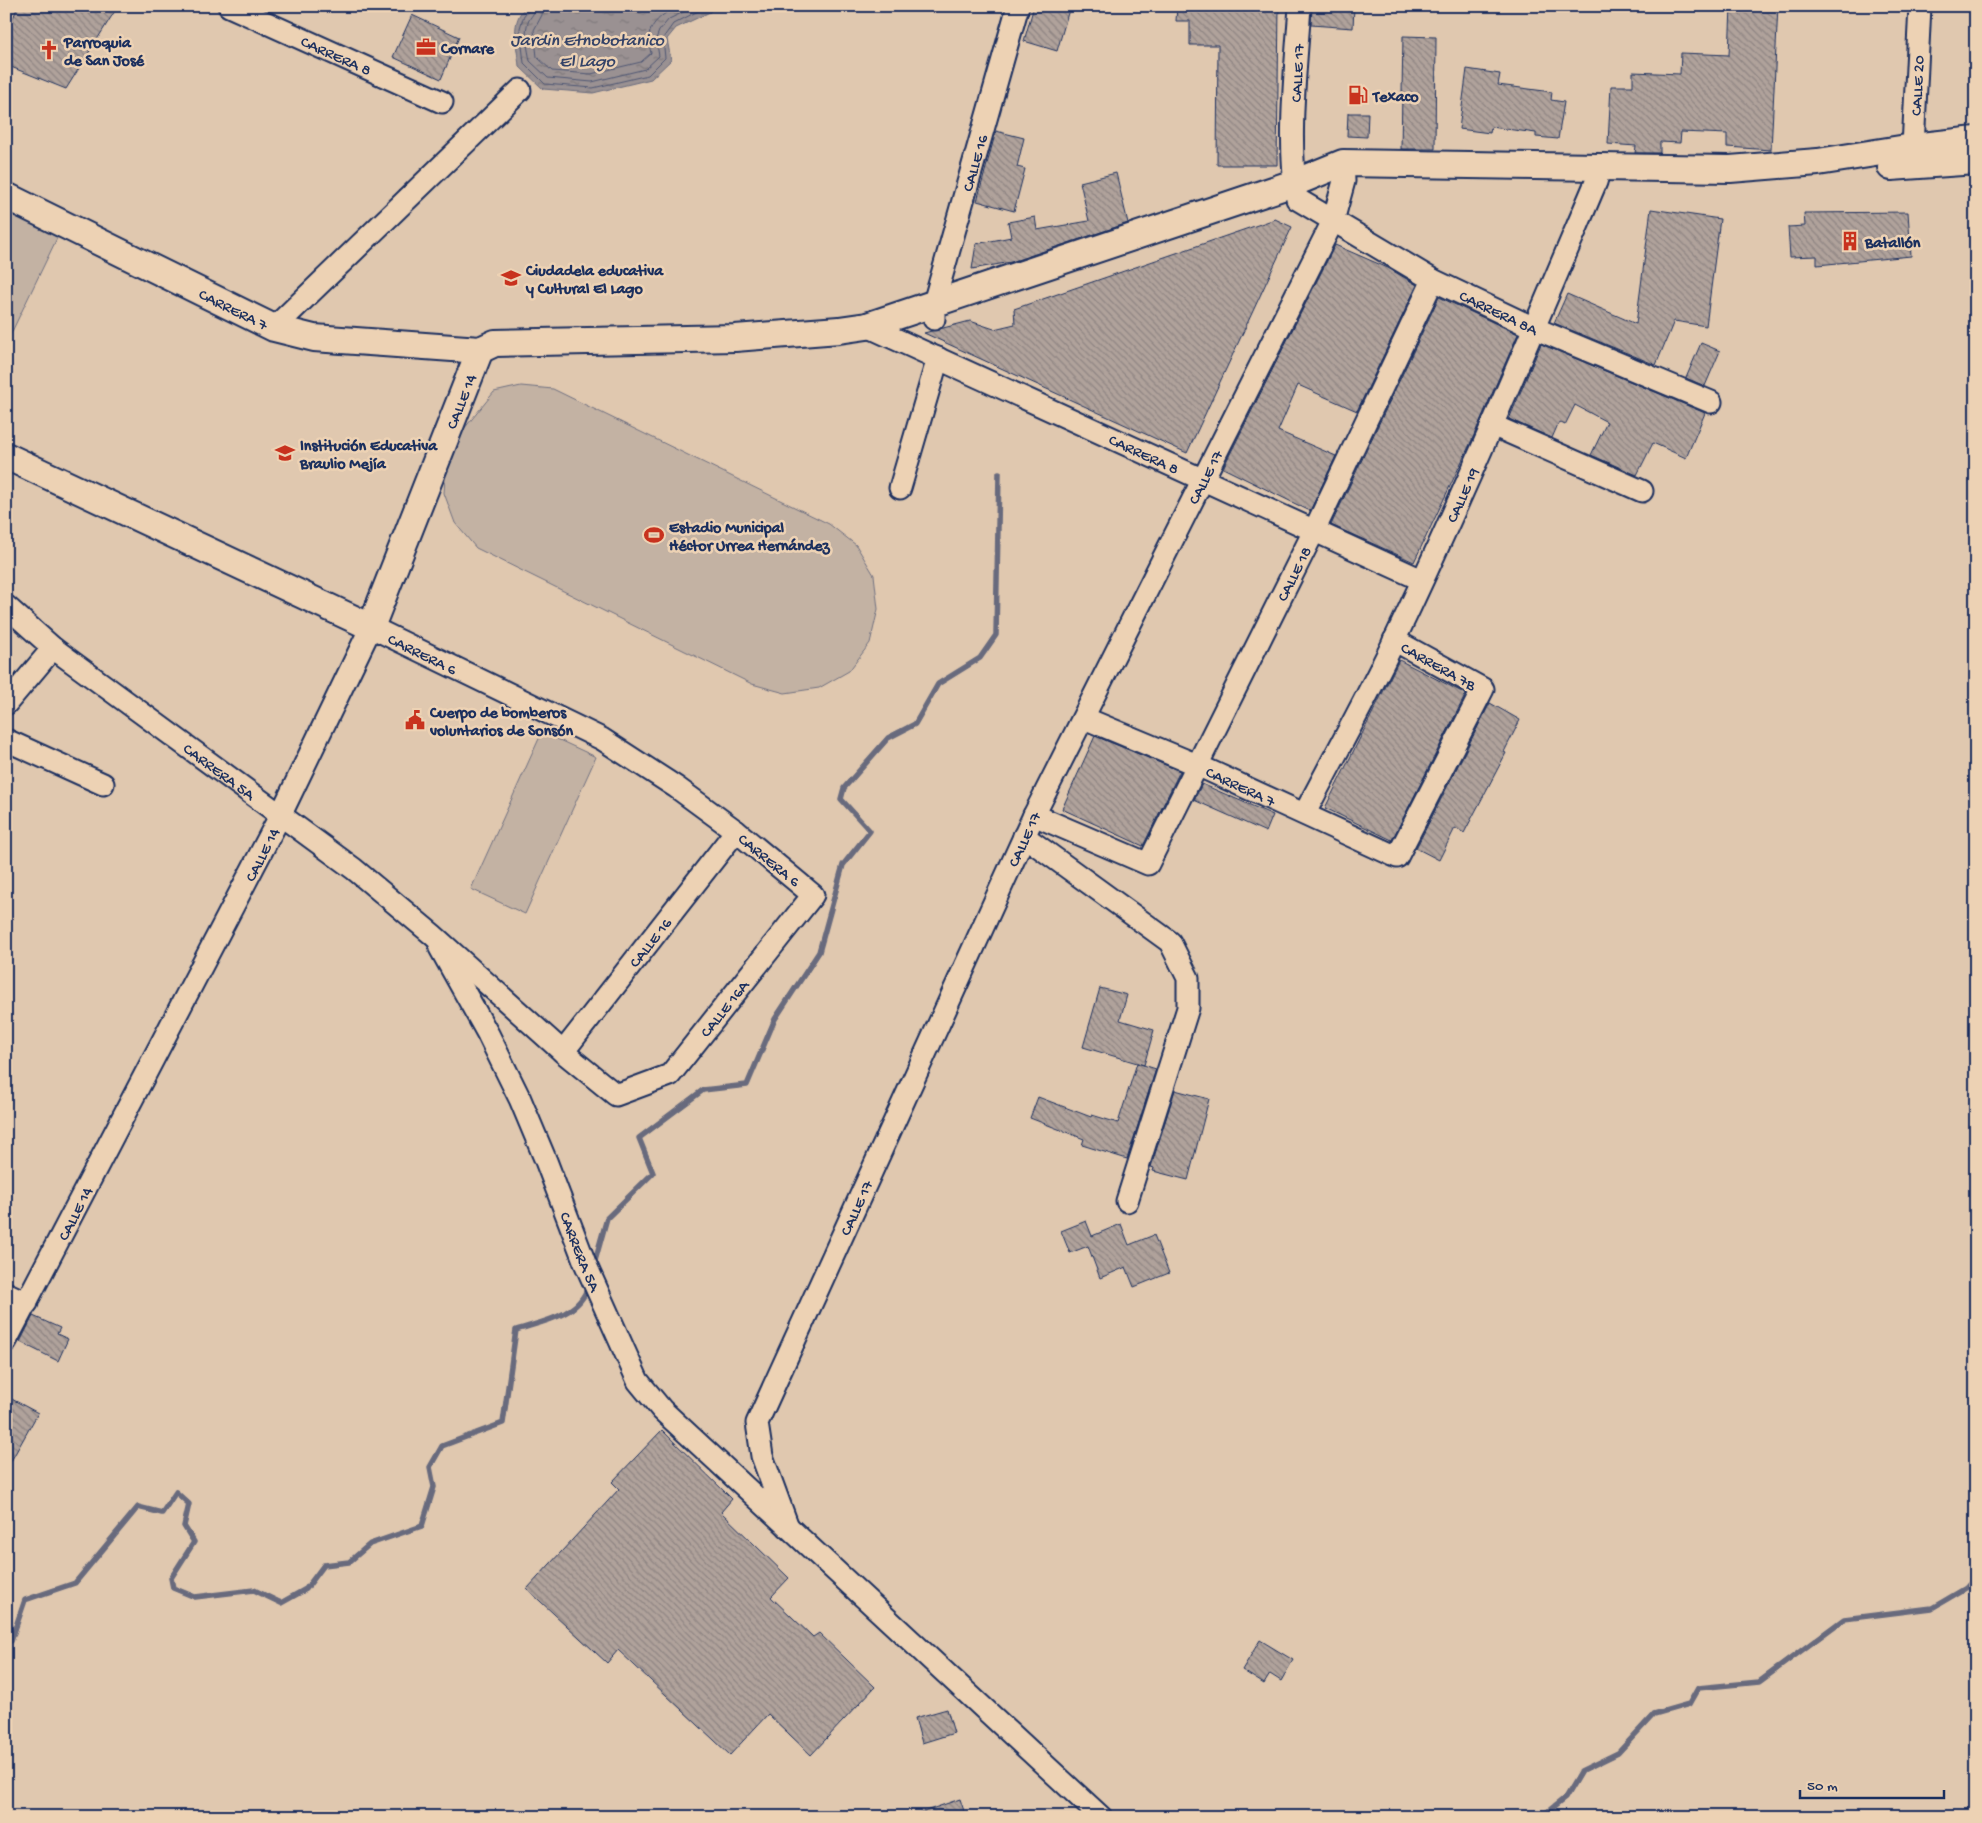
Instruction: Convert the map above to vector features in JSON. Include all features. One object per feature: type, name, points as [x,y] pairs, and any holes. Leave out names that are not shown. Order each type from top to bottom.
[{"type":"main road","points":[[1343,172],[1598,175],[1915,155],[1976,140]]},
{"type":"main road","points":[[1915,155],[1976,161]]},
{"type":"main road","name":"CARRERA 7","points":[[6,196],[274,328],[314,338],[480,350],[493,358],[736,352],[841,345],[877,330],[1295,191],[1343,172]]},
{"type":"main road","name":"CALLE 14","points":[[371,627],[480,350]]},
{"type":"main road","name":"CARRERA 6","points":[[6,456],[371,627]]},
{"type":"street","name":"CARRERA 8","points":[[229,6],[442,102]]},
{"type":"street","name":"CALLE 16","points":[[934,311],[1018,6]]},
{"type":"street","name":"CALLE 17","points":[[1295,191],[1293,128],[1300,6]]},
{"type":"street","name":"CALLE 20","points":[[1915,155],[1920,6]]},
{"type":"street","points":[[274,328],[520,90]]},
{"type":"street","name":"CALLE 17","points":[[788,1527],[762,1456],[757,1423],[1034,815],[1333,221],[1343,172]]},
{"type":"street","name":"CALLE 19","points":[[1305,813],[1394,640],[1422,580],[1492,426],[1598,175]]},
{"type":"street","name":"CARRERA 8A","points":[[1295,191],[1333,221],[1433,280],[1534,328],[1711,402]]},
{"type":"street","name":"CALLE 18","points":[[1034,815],[1148,864],[1314,531],[1433,280]]},
{"type":"street","name":"CARRERA 8","points":[[877,330],[1422,580]]},
{"type":"street","points":[[900,488],[938,358]]},
{"type":"street","points":[[1492,426],[1642,491]]},
{"type":"street","name":"CARRERA 5A","points":[[6,606],[53,648],[354,869],[433,935],[563,1052],[616,1095]]},
{"type":"street","name":"CALLE 14","points":[[6,1341],[280,816],[371,627]]},
{"type":"street","name":"CARRERA 6","points":[[371,627],[602,739],[676,787],[736,831],[813,894]]},
{"type":"street","name":"CARRERA 7B","points":[[1394,640],[1483,689],[1397,857]]},
{"type":"street","points":[[6,704],[53,648]]},
{"type":"street","name":"CARRERA 7","points":[[1084,718],[1197,765],[1305,813],[1397,857]]},
{"type":"street","points":[[6,740],[103,784]]},
{"type":"street","name":"CALLE 16","points":[[563,1052],[736,831]]},
{"type":"street","points":[[1024,836],[1170,942],[1188,978],[1188,1008],[1128,1201]]},
{"type":"street","name":"CALLE 16A","points":[[616,1095],[670,1074],[813,894]]},
{"type":"street","name":"CARRERA 5A","points":[[433,935],[488,1034],[520,1099],[585,1263],[638,1381],[662,1410],[1101,1817]]},
{"type":"street","points":[[6,1294],[27,1303]]},
{"type":"shaded area","points":[[6,208],[59,234],[6,344]]},
{"type":"shaded area","name":"Estadio Municipal Héctor Urrea Hernández","points":[[521,386],[553,389],[829,524],[856,545],[874,575],[878,609],[870,643],[849,671],[819,688],[785,693],[752,684],[476,548],[455,523],[444,493],[446,464],[459,435],[494,392]]},
{"type":"shaded area","points":[[542,732],[596,757],[525,914],[471,889]]},
{"type":"water","name":"Jardin Etnobotanico El Lago","points":[[527,6],[715,6],[710,12],[676,28],[667,39],[671,60],[651,79],[593,93],[543,89],[519,66],[516,26],[521,12]]},
{"type":"building","name":"Parroquia de San José","points":[[18,6],[118,6],[66,89],[6,65],[6,35]]},
{"type":"building","points":[[1034,6],[1070,6],[1057,51],[1024,41]]},
{"type":"building","points":[[1177,6],[1279,6],[1277,165],[1217,165],[1218,45],[1190,45],[1190,21],[1176,21]]},
{"type":"building","points":[[1312,6],[1354,6],[1353,28],[1311,25]]},
{"type":"building","points":[[1731,6],[1778,6],[1771,150],[1727,147],[1727,134],[1681,132],[1680,143],[1660,142],[1660,153],[1635,153],[1636,146],[1608,144],[1611,86],[1633,86],[1633,72],[1680,74],[1681,53],[1729,55]]},
{"type":"building","name":"Cornare","points":[[412,15],[459,37],[441,79],[393,57]]},
{"type":"building","points":[[1403,36],[1436,37],[1435,149],[1401,149]]},
{"type":"building","points":[[1467,69],[1500,74],[1498,85],[1552,92],[1551,100],[1564,102],[1558,139],[1536,137],[1536,133],[1491,127],[1490,133],[1459,129]]},
{"type":"building","points":[[1348,113],[1368,113],[1367,137],[1347,136]]},
{"type":"building","points":[[996,131],[1024,138],[1017,167],[1025,169],[1014,211],[977,201]]},
{"type":"building","points":[[1116,173],[1128,223],[1011,262],[972,269],[976,244],[1011,237],[1008,222],[1035,217],[1037,230],[1089,221],[1080,182]]},
{"type":"building","points":[[1651,209],[1720,219],[1706,326],[1674,321],[1656,365],[1554,323],[1567,294],[1636,324]]},
{"type":"building","name":"Batallón","points":[[1908,212],[1911,256],[1817,265],[1817,256],[1790,257],[1788,227],[1805,226],[1804,213]]},
{"type":"building","points":[[1275,219],[1292,227],[1187,453],[924,333],[970,321],[994,329],[1015,324],[1014,309]]},
{"type":"building","points":[[1335,245],[1388,268],[1417,285],[1357,411],[1298,385],[1278,431],[1336,456],[1310,511],[1223,468]]},
{"type":"building","points":[[1439,297],[1518,334],[1471,442],[1414,562],[1331,525]]},
{"type":"building","points":[[1701,343],[1720,351],[1705,386],[1686,378]]},
{"type":"building","points":[[1541,344],[1705,413],[1686,458],[1653,443],[1637,475],[1591,455],[1607,422],[1575,405],[1565,425],[1559,422],[1552,438],[1509,419]]},
{"type":"building","points":[[1399,660],[1466,694],[1392,840],[1325,808]]},
{"type":"building","points":[[1490,703],[1520,720],[1504,752],[1506,753],[1464,833],[1455,828],[1439,860],[1416,848]]},
{"type":"building","points":[[1095,736],[1180,771],[1143,846],[1062,809]]},
{"type":"building","points":[[1202,784],[1273,815],[1266,832],[1194,800]]},
{"type":"building","points":[[1100,988],[1127,995],[1120,1020],[1154,1030],[1144,1065],[1083,1047]]},
{"type":"building","points":[[1137,1063],[1156,1069],[1127,1159],[1082,1145],[1084,1139],[1030,1118],[1038,1097],[1091,1117],[1092,1115],[1118,1123]]},
{"type":"building","points":[[1175,1090],[1209,1099],[1188,1180],[1153,1171],[1154,1168],[1151,1167]]},
{"type":"building","points":[[1086,1221],[1092,1236],[1121,1224],[1129,1245],[1154,1235],[1169,1273],[1134,1287],[1126,1267],[1100,1278],[1088,1246],[1070,1253],[1061,1231]]},
{"type":"building","points":[[33,1316],[60,1328],[57,1334],[68,1339],[58,1361],[20,1342]]},
{"type":"building","points":[[6,1396],[38,1413],[6,1470]]},
{"type":"building","points":[[662,1430],[732,1499],[721,1512],[789,1578],[771,1597],[813,1637],[819,1633],[875,1687],[811,1755],[768,1714],[730,1755],[618,1650],[607,1663],[527,1589],[619,1489],[612,1482]]},
{"type":"building","points":[[1260,1640],[1293,1660],[1281,1681],[1270,1674],[1264,1684],[1242,1670]]},
{"type":"building","points":[[947,1709],[954,1733],[922,1743],[915,1718]]},
{"type":"building","points":[[960,1799],[966,1817],[917,1817],[917,1814]]},
{"type":"waterway","points":[[593,1268],[607,1218],[653,1173],[639,1138],[703,1090],[747,1085],[775,1019],[819,952],[843,865],[870,831],[841,799],[844,788],[888,738],[915,724],[938,684],[980,658],[996,635],[999,473]]},
{"type":"waterway","points":[[6,1643],[11,1641],[25,1600],[75,1583],[138,1507],[162,1513],[176,1492],[189,1504],[184,1526],[194,1542],[171,1578],[173,1588],[195,1597],[254,1590],[281,1603],[306,1589],[324,1565],[349,1562],[370,1544],[422,1526],[434,1487],[430,1467],[442,1446],[503,1423],[516,1330],[548,1320],[568,1311],[584,1296],[588,1286]]},
{"type":"waterway","points":[[1541,1817],[1565,1798],[1581,1771],[1618,1753],[1654,1714],[1689,1704],[1698,1688],[1759,1682],[1844,1619],[1932,1608],[1966,1588],[1976,1577]]},
{"type":"place","name":"Cornare","points":[[426,47]]},
{"type":"place","name":"Parroquia de San José","points":[[49,50]]},
{"type":"place","name":"Texaco","points":[[1358,95]]},
{"type":"place","name":"Batallón","points":[[1850,241]]},
{"type":"place","name":"Ciudadela educativa y Cultural El Lago","points":[[511,278]]},
{"type":"place","name":"Institución Educativa Braulio Mejía","points":[[285,453]]},
{"type":"place","name":"Estadio Municipal Héctor Urrea Hernández","points":[[654,535]]},
{"type":"place","name":"Cuerpo de bomberos voluntarios de Sonsón","points":[[415,720]]}]
